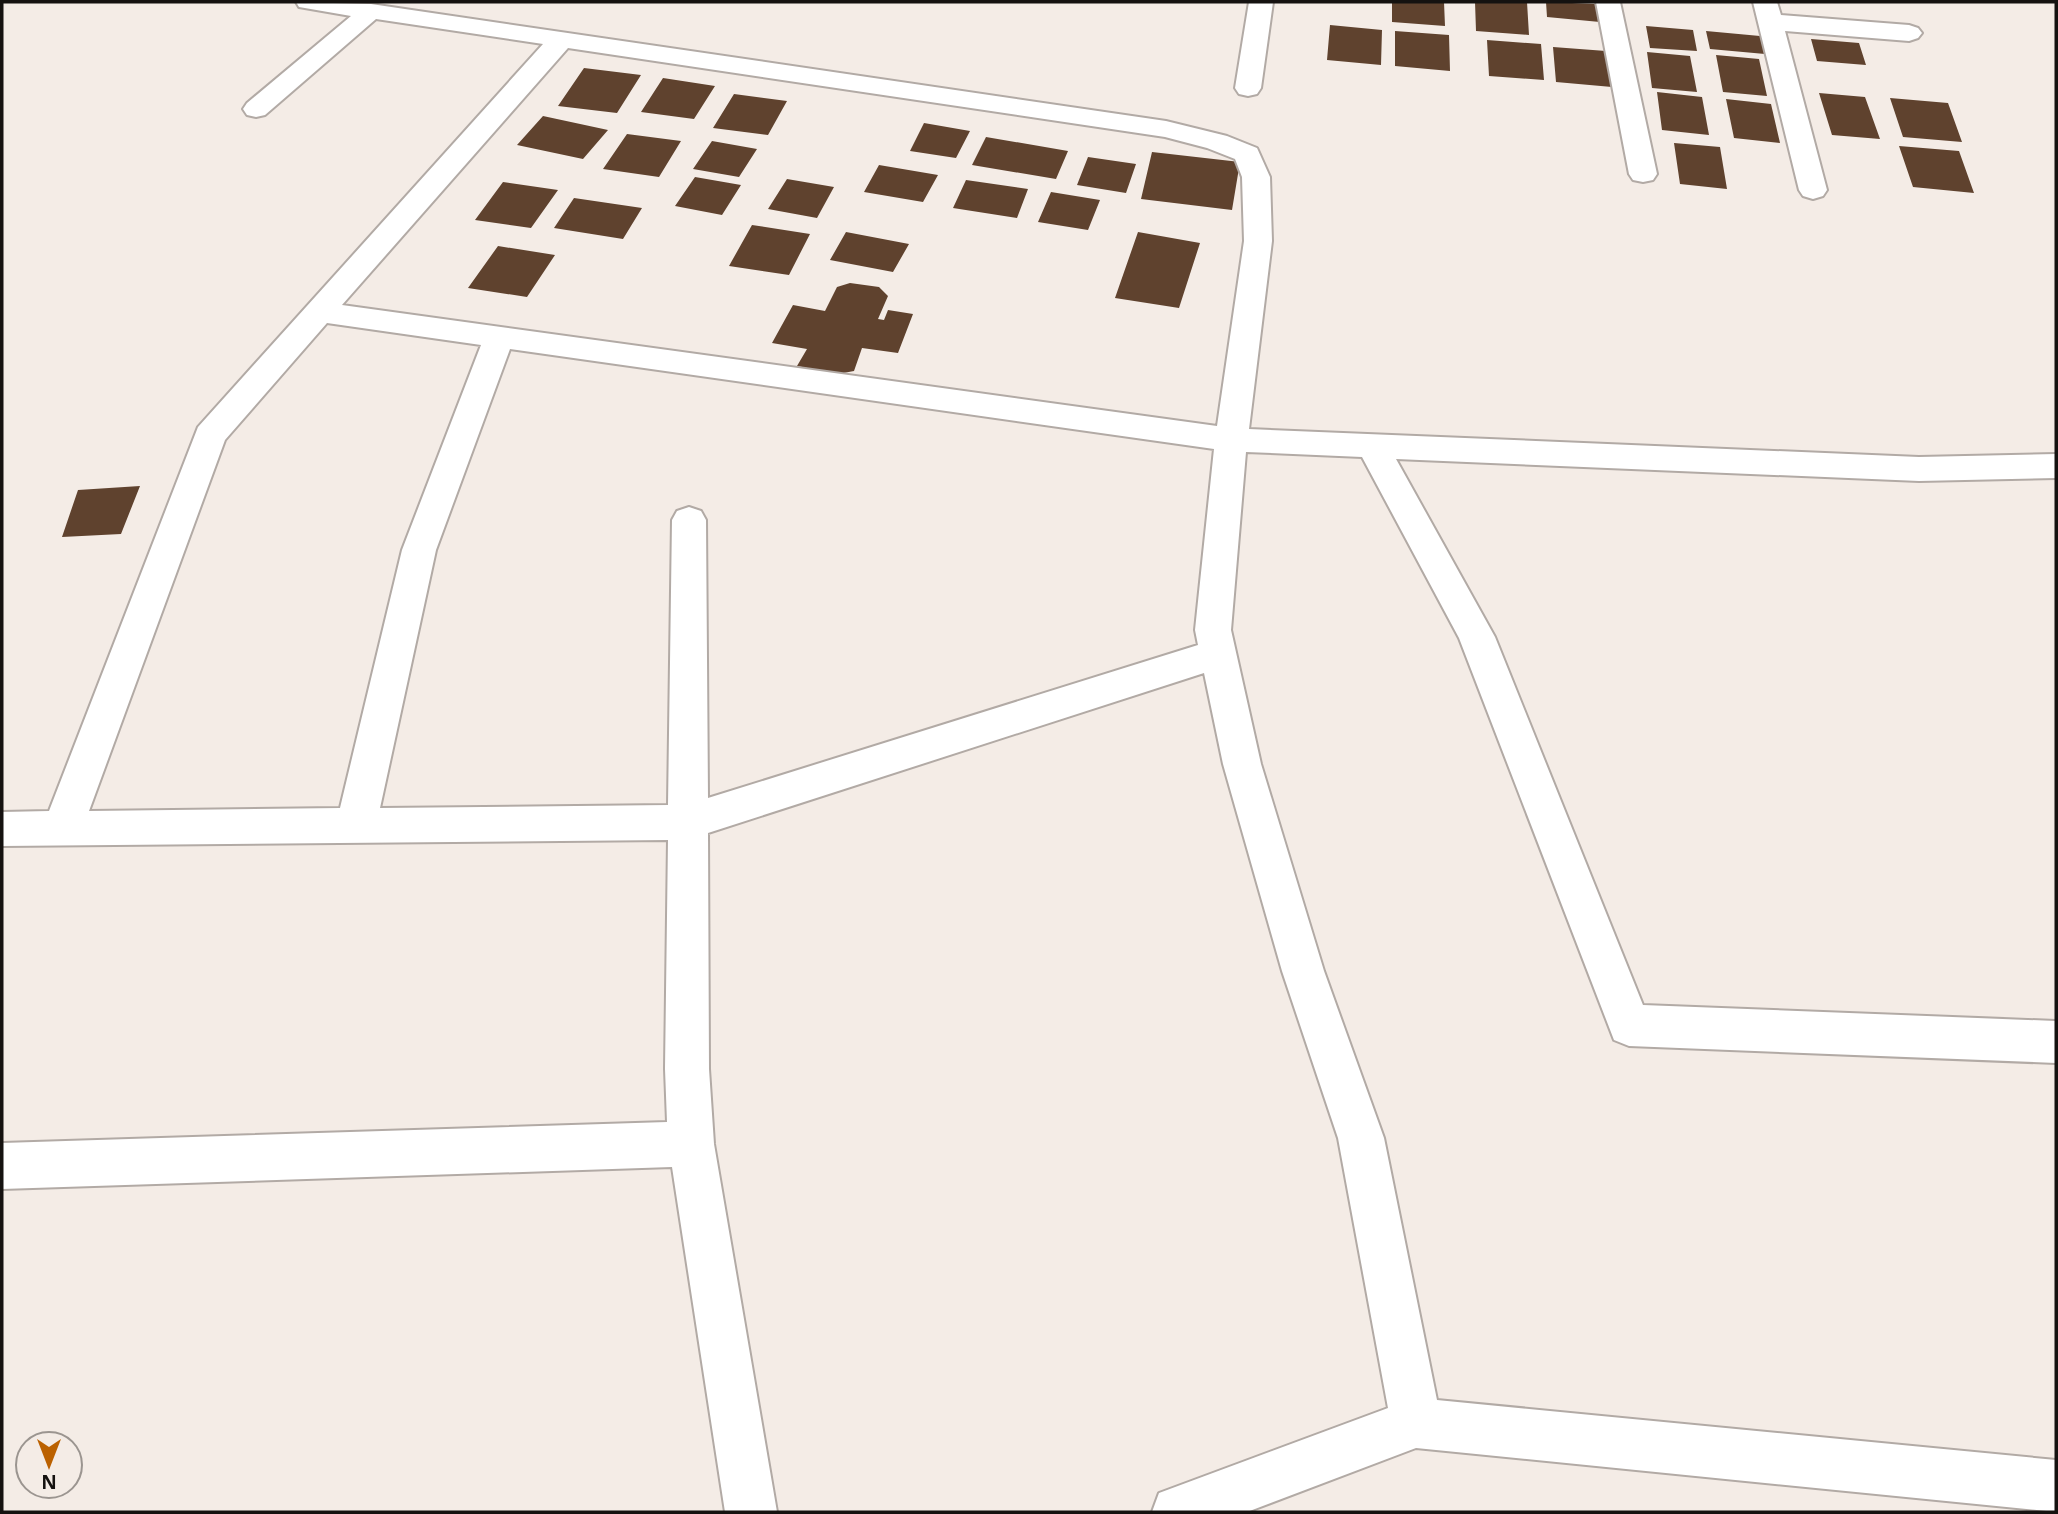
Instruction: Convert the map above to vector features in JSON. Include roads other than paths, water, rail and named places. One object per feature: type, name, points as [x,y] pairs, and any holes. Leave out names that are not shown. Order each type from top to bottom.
[{"type":"street","points":[[309,2],[1166,129],[1217,142],[1247,154],[1256,177],[1258,241],[1231,440],[1213,630],[1253,803],[1303,971],[1361,1138],[1416,1423]]},
{"type":"street","points":[[1248,88],[1261,2]]},
{"type":"street","points":[[1608,2],[1643,174]]},
{"type":"street","points":[[256,109],[371,11]]},
{"type":"street","points":[[1813,190],[1768,12],[1909,33]]},
{"type":"street","points":[[62,829],[210,435],[562,40]]},
{"type":"street","points":[[319,312],[1231,440],[1919,469],[2056,466]]},
{"type":"street","points":[[356,826],[419,550],[499,338]]},
{"type":"street","points":[[1372,446],[1477,637],[1629,1025],[2056,1042]]},
{"type":"street","points":[[689,520],[687,1069],[691,1144],[751,1512]]},
{"type":"street","points":[[2,830],[687,822],[1218,653]]},
{"type":"street","points":[[2,1167],[691,1144]]},
{"type":"street","points":[[1178,1512],[1416,1423],[2056,1486]]}]
